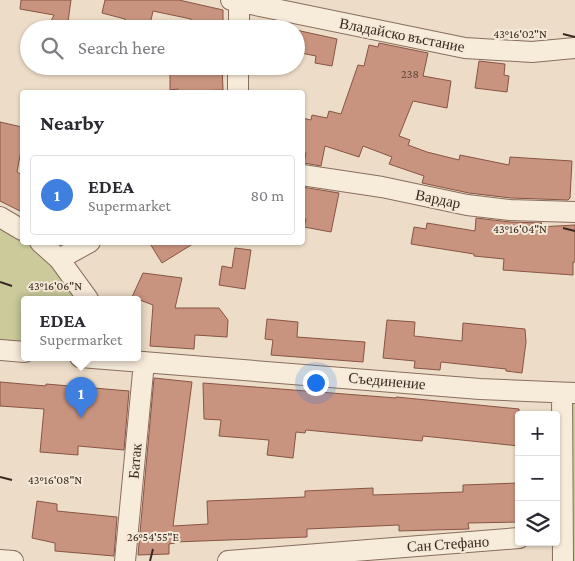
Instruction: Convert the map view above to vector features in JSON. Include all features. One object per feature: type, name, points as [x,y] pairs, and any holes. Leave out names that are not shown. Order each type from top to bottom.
[{"type":"street","points":[[235,1],[238,20]]},
{"type":"street","name":"Владайско въстание","points":[[235,1],[465,48],[532,52],[575,48]]},
{"type":"street","points":[[238,75],[238,90]]},
{"type":"street","name":"Вардар","points":[[305,175],[382,187],[468,205],[510,210],[575,212]]},
{"type":"street","points":[[0,217],[20,229]]},
{"type":"street","points":[[44,245],[59,258],[86,296]]},
{"type":"street","points":[[59,258],[84,245]]},
{"type":"street","points":[[0,350],[21,352]]},
{"type":"street","name":"Батак","points":[[125,561],[135,361]]},
{"type":"street","name":"Съединение","points":[[141,361],[480,389],[569,393]]},
{"type":"street","points":[[563,561],[569,393]]},
{"type":"street","name":"Сан Стефано","points":[[228,561],[515,538]]},
{"type":"street","points":[[0,560],[13,561]]},
{"type":"green space","points":[[0,217],[20,229],[20,245],[42,245],[85,296],[21,296],[21,352],[0,350]]},
{"type":"green space","points":[[575,399],[575,561],[570,561],[570,400]]},
{"type":"building","points":[[21,0],[71,0],[68,20],[52,20],[54,15],[20,9]]},
{"type":"building","points":[[105,0],[179,0],[223,10],[223,20],[191,20],[153,11],[151,20],[125,20],[102,13]]},
{"type":"building","points":[[305,32],[337,39],[332,66],[315,63],[316,56],[305,54]]},
{"type":"building","points":[[379,43],[428,53],[423,76],[451,81],[447,108],[413,101],[399,136],[410,140],[408,145],[459,160],[460,155],[509,165],[510,157],[572,161],[570,198],[568,200],[511,198],[469,193],[422,183],[424,176],[389,164],[392,157],[363,146],[359,157],[325,146],[321,166],[305,163],[305,119],[311,120],[312,115],[327,118],[329,111],[341,114],[358,65],[364,66],[369,45],[378,47]]},
{"type":"building","points":[[479,61],[505,64],[504,75],[509,76],[507,92],[475,88]]},
{"type":"building","points":[[170,75],[222,75],[223,90],[170,90]]},
{"type":"building","points":[[0,122],[20,127],[20,156],[17,172],[20,174],[20,211],[0,201]]},
{"type":"building","points":[[305,187],[339,193],[331,232],[305,227]]},
{"type":"building","points":[[476,218],[542,223],[538,227],[575,225],[573,275],[503,270],[504,259],[474,256],[474,254],[411,244],[414,227],[426,229],[427,223],[475,231]]},
{"type":"building","points":[[151,245],[191,245],[162,263]]},
{"type":"building","points":[[235,248],[251,250],[245,289],[219,285],[222,266],[232,268]]},
{"type":"building","points":[[143,273],[182,278],[175,308],[219,308],[228,320],[227,337],[195,335],[194,349],[150,346],[153,305],[141,300],[141,296],[132,296]]},
{"type":"building","points":[[267,319],[298,322],[297,337],[365,342],[363,362],[271,355],[273,340],[265,339]]},
{"type":"building","points":[[387,320],[415,322],[414,336],[462,341],[463,323],[525,329],[526,342],[522,373],[506,371],[506,369],[441,362],[440,370],[414,368],[415,361],[383,358]]},
{"type":"building","points":[[154,378],[192,382],[173,526],[208,524],[207,501],[305,497],[305,491],[373,488],[373,495],[463,492],[463,485],[515,483],[515,522],[468,523],[469,529],[399,531],[399,525],[307,529],[307,537],[175,542],[169,544],[169,554],[138,555]]},
{"type":"building","points":[[0,382],[129,391],[124,450],[78,446],[78,455],[40,452],[44,409],[0,406]]},
{"type":"building","points":[[203,383],[396,397],[519,409],[519,411],[515,411],[515,446],[423,436],[422,441],[306,430],[305,433],[296,432],[293,458],[267,455],[269,440],[219,436],[221,420],[204,419]]},
{"type":"building","points":[[37,501],[57,504],[57,511],[117,517],[114,556],[55,551],[55,543],[32,538]]},
{"type":"place","name":"EDEA","points":[[81,418]]}]
